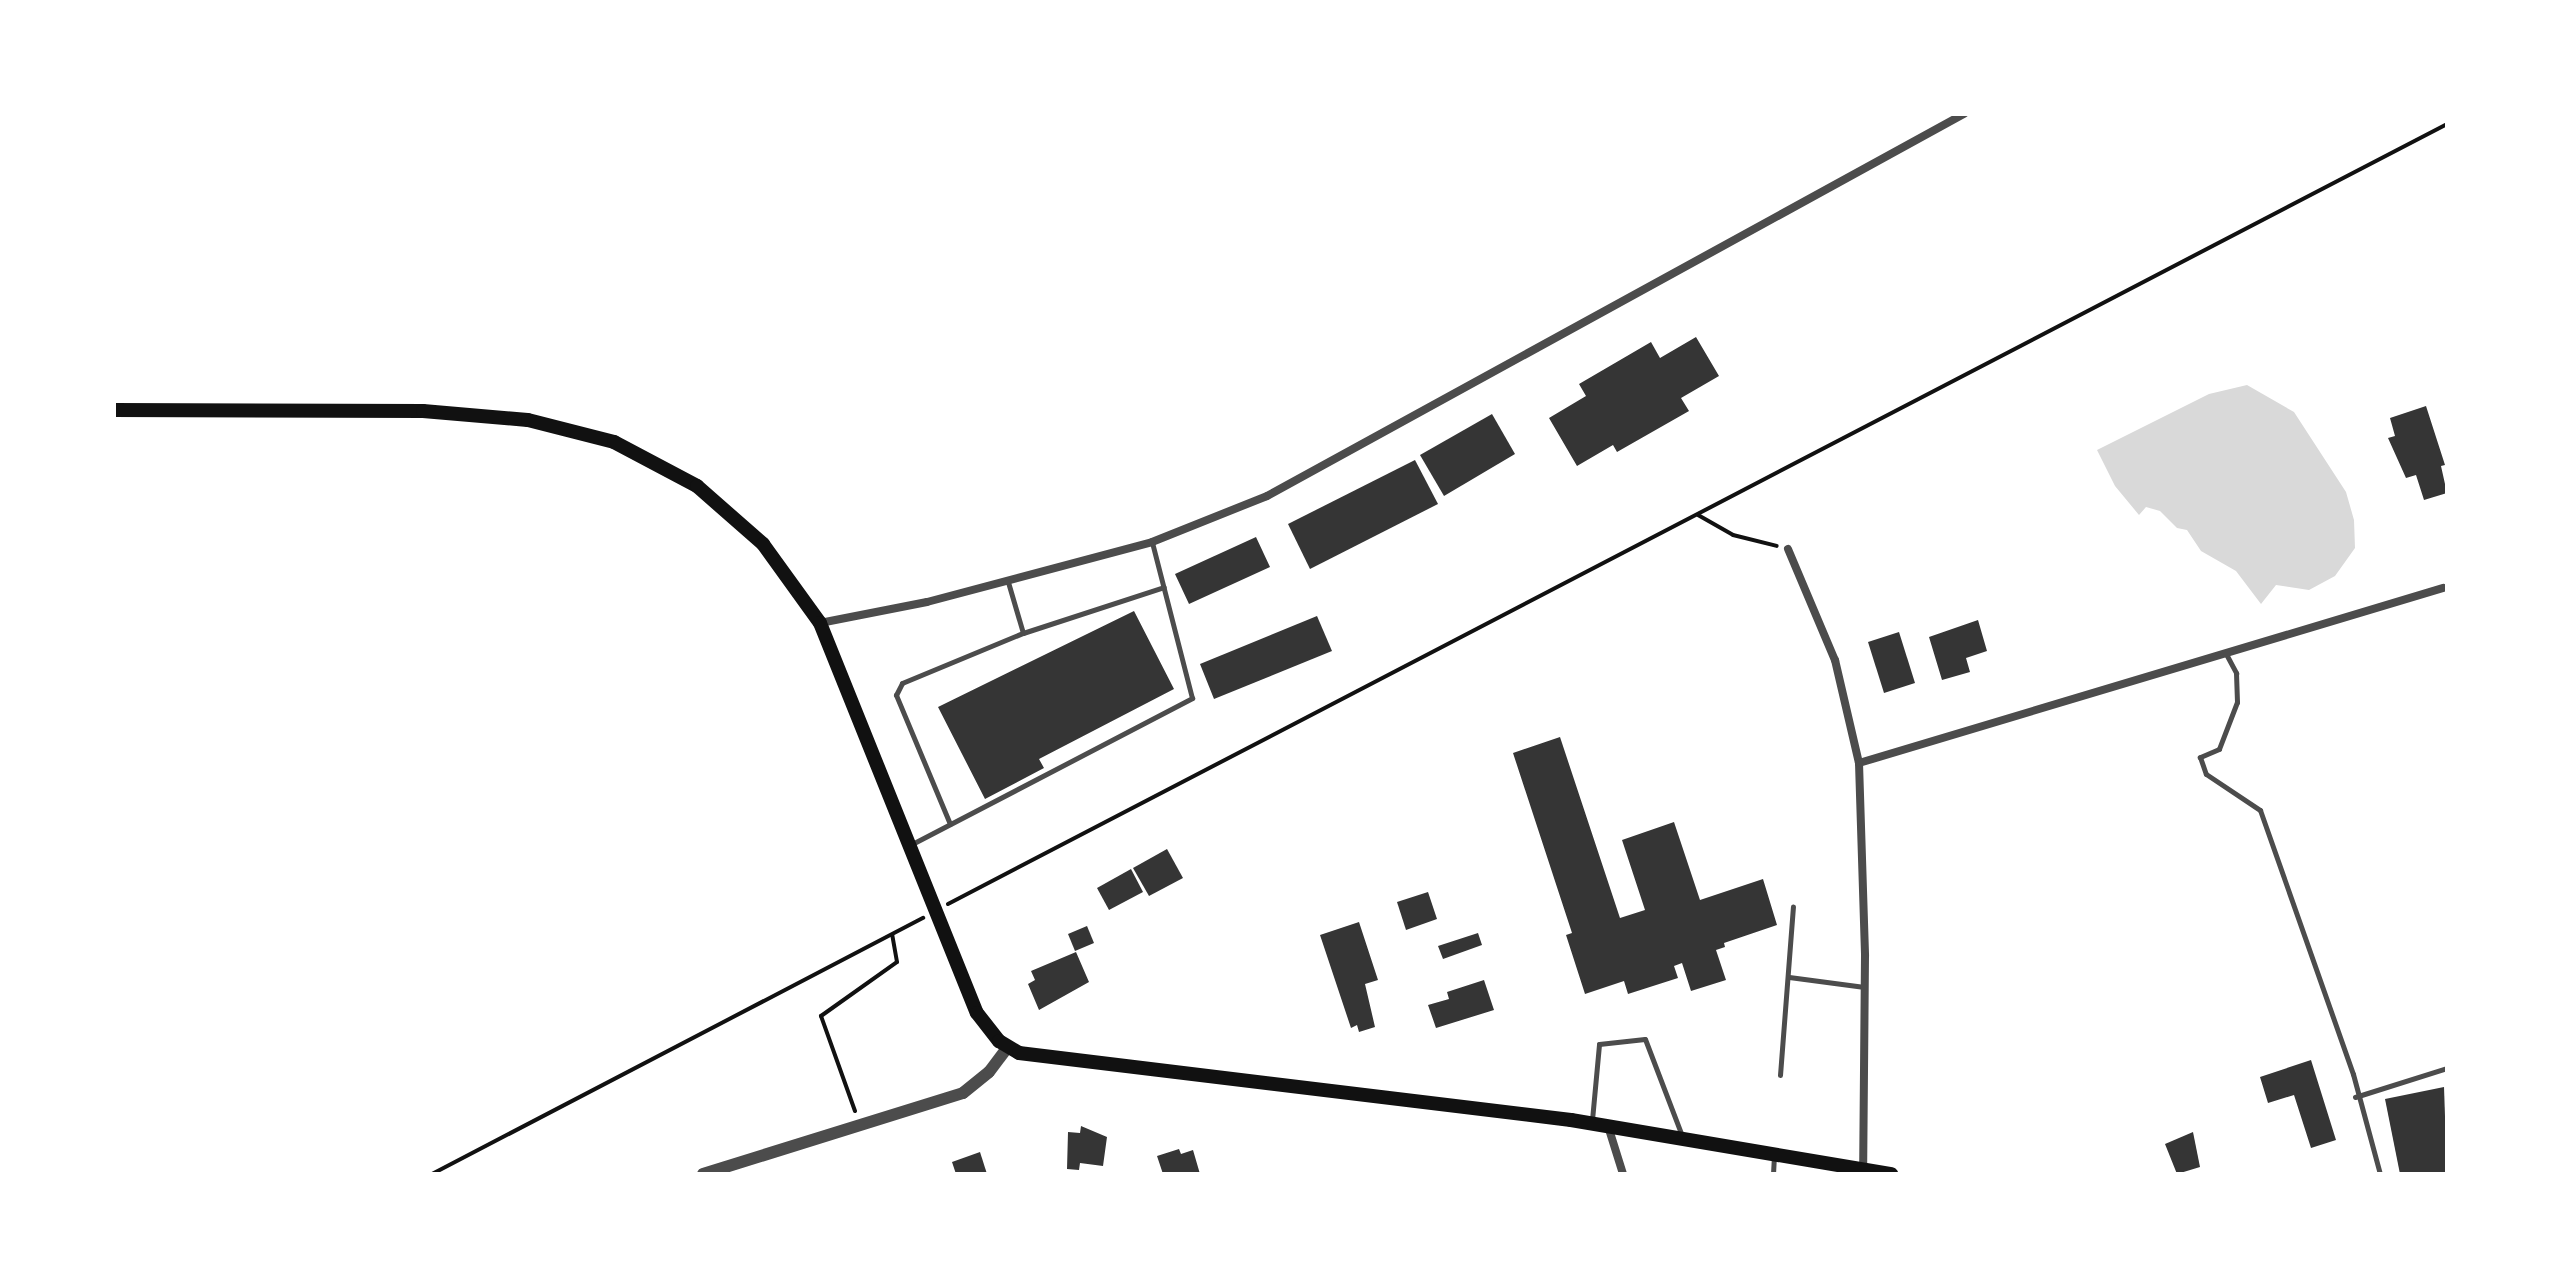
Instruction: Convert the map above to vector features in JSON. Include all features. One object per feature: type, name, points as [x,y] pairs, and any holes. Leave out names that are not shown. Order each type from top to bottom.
[{"type":"main road","points":[[114,410],[438,411],[572,429],[653,460],[708,495],[763,544],[820,623],[977,1013],[1008,1047],[1036,1058],[1608,1125],[1891,1174]]},
{"type":"street","points":[[820,623],[1008,582],[1152,542],[1267,496],[1964,114]]},
{"type":"street","points":[[1788,549],[1835,660],[1859,763],[1865,987],[1863,1168]]},
{"type":"street","points":[[1859,763],[2443,588]]},
{"type":"street","points":[[703,1174],[963,1093],[989,1072],[1008,1047]]},
{"type":"street","points":[[1608,1125],[1623,1174]]},
{"type":"lane","points":[[911,844],[1192,698],[1152,542]]},
{"type":"lane","points":[[1008,582],[1023,633]]},
{"type":"lane","points":[[950,824],[896,695],[902,683],[1023,633],[1164,587]]},
{"type":"lane","points":[[2225,652],[2236,673],[2234,714],[2219,749],[2200,757],[2206,774],[2260,810],[2353,1074],[2355,1097],[2380,1174]]},
{"type":"lane","points":[[1780,1075],[1793,906]]},
{"type":"lane","points":[[1789,977],[1865,987]]},
{"type":"lane","points":[[1592,1123],[1599,1044],[1645,1039],[1682,1137]]},
{"type":"lane","points":[[2355,1097],[2447,1068]]},
{"type":"lane","points":[[1773,1174],[1775,1152]]},
{"type":"path","points":[[949,903],[2447,124]]},
{"type":"path","points":[[1698,515],[1733,535],[1788,549]]},
{"type":"path","points":[[432,1174],[924,917]]},
{"type":"path","points":[[860,1125],[821,1016],[897,962],[892,935]]},
{"type":"shaded area","points":[[2247,385],[2294,412],[2346,492],[2354,520],[2355,548],[2335,576],[2309,590],[2276,585],[2261,604],[2236,571],[2201,551],[2187,530],[2177,528],[2160,511],[2146,507],[2139,515],[2115,486],[2097,450],[2209,394]]},
{"type":"building","points":[[1696,337],[1719,376],[1681,398],[1689,411],[1617,452],[1613,445],[1577,466],[1549,418],[1586,396],[1579,384],[1651,342],[1660,358]]},
{"type":"building","points":[[2426,406],[2445,465],[2441,466],[2447,493],[2424,500],[2416,475],[2406,478],[2388,438],[2395,436],[2390,418]]},
{"type":"building","points":[[1492,414],[1515,454],[1444,496],[1420,455]]},
{"type":"building","points":[[1415,460],[1438,504],[1310,569],[1288,524]]},
{"type":"building","points":[[1256,537],[1270,567],[1189,604],[1175,574]]},
{"type":"building","points":[[1134,611],[1174,689],[1039,759],[1044,768],[985,799],[938,707]]},
{"type":"building","points":[[1317,616],[1332,651],[1214,699],[1200,664]]},
{"type":"building","points":[[1978,620],[1987,651],[1966,658],[1970,672],[1942,680],[1929,637]]},
{"type":"building","points":[[1899,632],[1915,683],[1884,693],[1868,642]]},
{"type":"building","points":[[1560,737],[1620,918],[1645,910],[1622,840],[1674,822],[1700,900],[1763,879],[1777,925],[1724,943],[1725,947],[1716,950],[1726,980],[1691,991],[1682,963],[1674,966],[1678,978],[1628,994],[1624,981],[1585,994],[1566,935],[1572,933],[1513,753]]},
{"type":"building","points":[[1167,849],[1183,878],[1149,896],[1133,868]]},
{"type":"building","points":[[1131,869],[1143,892],[1109,910],[1097,888]]},
{"type":"building","points":[[1428,892],[1437,919],[1406,930],[1397,902]]},
{"type":"building","points":[[1359,922],[1378,980],[1365,984],[1375,1027],[1359,1032],[1357,1025],[1351,1028],[1320,935]]},
{"type":"building","points":[[1087,926],[1094,943],[1075,951],[1068,934]]},
{"type":"building","points":[[1478,933],[1482,945],[1443,959],[1438,946]]},
{"type":"building","points":[[1076,952],[1089,982],[1039,1010],[1028,984],[1035,980],[1031,971]]},
{"type":"building","points":[[1484,980],[1494,1010],[1436,1028],[1428,1005],[1449,999],[1447,992]]},
{"type":"building","points":[[2311,1060],[2336,1140],[2311,1148],[2294,1095],[2268,1103],[2260,1077]]},
{"type":"building","points":[[2444,1087],[2447,1174],[2400,1174],[2385,1099]]},
{"type":"building","points":[[1081,1126],[1107,1137],[1103,1166],[1080,1163],[1079,1170],[1067,1169],[1068,1132],[1080,1133]]},
{"type":"building","points":[[2193,1132],[2200,1167],[2177,1174],[2165,1144]]},
{"type":"building","points":[[1179,1149],[1181,1154],[1193,1150],[1200,1174],[1163,1174],[1157,1156]]},
{"type":"building","points":[[980,1152],[987,1174],[956,1174],[952,1162]]}]
